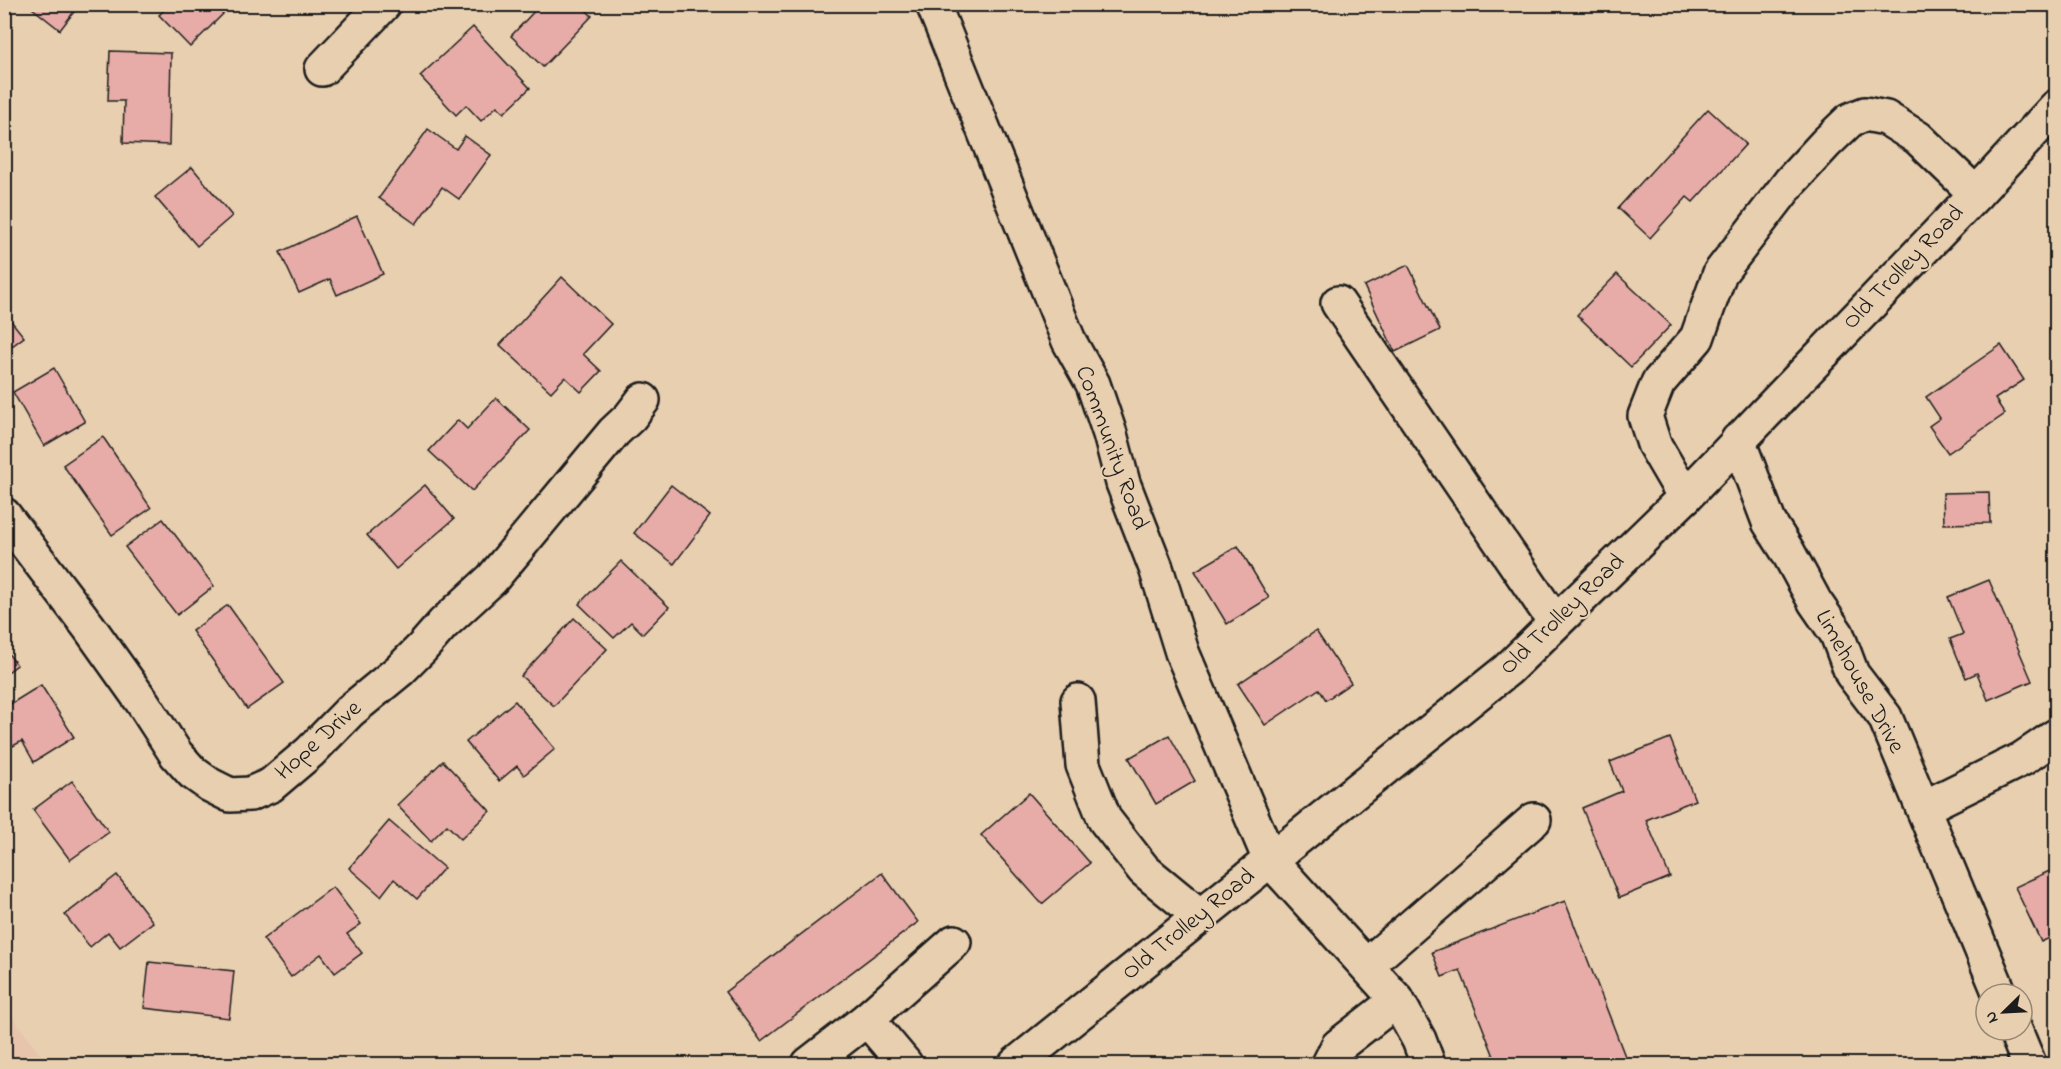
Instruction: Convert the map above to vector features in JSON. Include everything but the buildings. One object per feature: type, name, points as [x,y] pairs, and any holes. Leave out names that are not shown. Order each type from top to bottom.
[{"type":"street","points":[[322,69],[384,4]]},
{"type":"street","name":"Community Road","points":[[933,4],[1069,341],[1093,384],[1123,483],[1156,568],[1182,652],[1270,860],[1397,1000],[1419,1040],[1428,1065]]},
{"type":"street","name":"Old Trolley Road","points":[[1016,1065],[1507,670],[1685,497],[1976,194],[2056,107]]},
{"type":"street","points":[[1685,497],[1654,444],[1645,416],[1658,383],[1697,338],[1720,273],[1790,182],[1826,143],[1850,120],[1865,114],[1886,118],[1918,138],[1976,194]]},
{"type":"street","points":[[1338,303],[1555,622]]},
{"type":"street","name":"Hope Drive","points":[[4,515],[89,627],[176,754],[193,773],[210,785],[230,795],[250,794],[271,784],[310,752],[350,711],[400,670],[443,624],[492,579],[643,400]]},
{"type":"street","name":"Limehouse Drive","points":[[1738,440],[1769,522],[1815,602],[1837,634],[1852,674],[1885,717],[1995,982]]},
{"type":"street","points":[[1078,701],[1083,765],[1105,820],[1144,870],[1200,916]]},
{"type":"street","points":[[1923,808],[2022,759],[2056,736]]},
{"type":"street","points":[[1367,965],[1534,820]]},
{"type":"street","points":[[809,1065],[867,1019],[954,942]]},
{"type":"street","points":[[1329,1065],[1338,1046],[1397,1000]]},
{"type":"street","points":[[867,1019],[905,1065]]},
{"type":"street","points":[[2020,1042],[2029,1065]]},
{"type":"shaded area","points":[[5,1007],[47,1064],[5,1064]]}]
